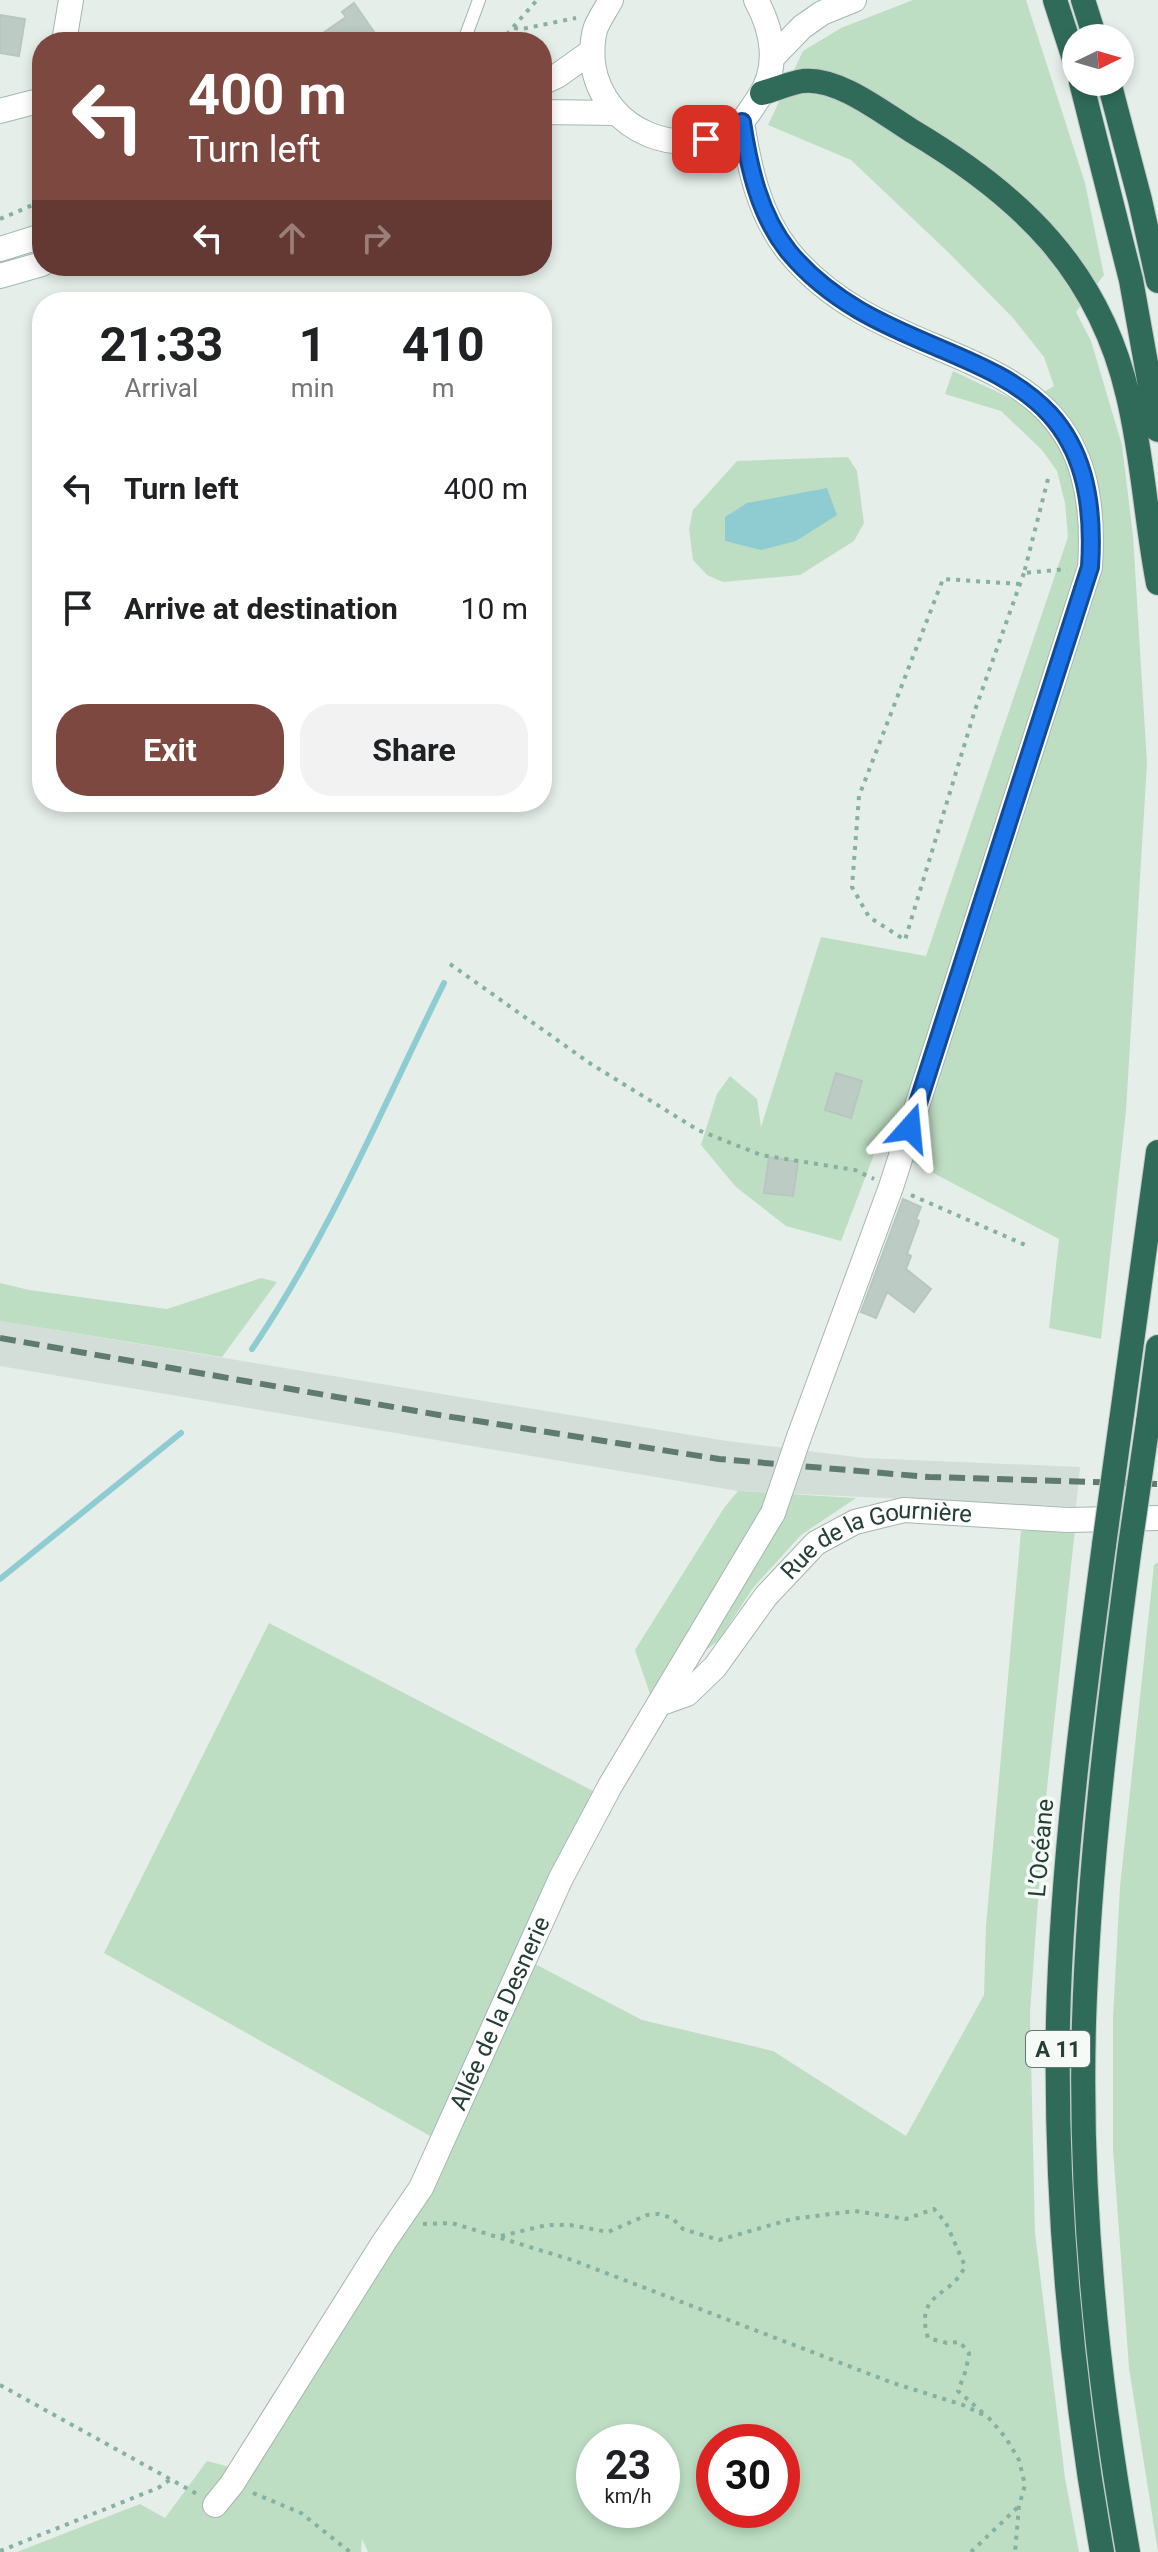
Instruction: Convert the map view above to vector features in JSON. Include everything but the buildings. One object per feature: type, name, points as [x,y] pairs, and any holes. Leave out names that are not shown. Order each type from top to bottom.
[{"type":"highway","points":[[1055,0],[1063,24]]},
{"type":"highway","points":[[1083,0],[1091,24]]},
{"type":"highway","points":[[762,93],[802,81],[824,81],[846,91],[925,138],[995,186],[1028,214],[1056,245],[1095,306],[1112,342],[1128,393],[1158,583]]},
{"type":"highway","points":[[1085,96],[1131,280],[1158,430]]},
{"type":"highway","points":[[1113,96],[1158,281]]},
{"type":"highway","name":"L’Océane","points":[[1102,2552],[1086,2453],[1068,2295],[1059,2141],[1058,2035],[1066,1865],[1078,1744],[1158,1152]]},
{"type":"highway","name":"A 11","points":[[1128,2552],[1103,2386],[1095,2306],[1084,2101],[1084,2023],[1092,1869],[1109,1710],[1158,1347]]},
{"type":"street","points":[[66,32],[71,0]]},
{"type":"street","points":[[552,78],[594,39],[611,0]]},
{"type":"street","points":[[594,39],[595,73],[600,89],[617,113],[645,134],[675,142],[706,139],[742,122],[762,93],[772,58],[771,38],[766,17],[756,0]]},
{"type":"street","points":[[772,58],[802,27],[822,13],[854,0]]},
{"type":"street","points":[[0,111],[32,103]]},
{"type":"street","points":[[552,112],[617,113]]},
{"type":"street","name":"Allée de la Desnerie","points":[[215,2505],[232,2484],[421,2188],[561,1878],[610,1786],[773,1513],[891,1187],[1090,567],[1091,516],[1084,474],[1048,411],[1007,379],[979,364],[886,327],[850,306],[812,276],[787,250],[762,203],[748,162],[742,122]]},
{"type":"street","points":[[0,249],[32,239]]},
{"type":"street","points":[[0,276],[32,267]]},
{"type":"street","name":"Rue de la Gournière","points":[[659,1704],[687,1694],[715,1667],[766,1596],[816,1543],[855,1522],[904,1510],[1067,1520],[1158,1518]]},
{"type":"lane","points":[[467,32],[479,0]]},
{"type":"path","points":[[510,32],[537,0]]},
{"type":"path","points":[[514,28],[576,18],[594,39]]},
{"type":"path","points":[[0,219],[32,205]]},
{"type":"path","points":[[1020,584],[943,579],[859,796],[852,887],[869,917],[905,940],[975,710],[1024,573],[1048,479]]},
{"type":"path","points":[[1024,573],[1090,567]]},
{"type":"path","points":[[450,964],[591,1064],[698,1130],[761,1155],[855,1170],[1030,1247]]},
{"type":"path","points":[[497,2237],[547,2225],[570,2225],[608,2232],[647,2215],[659,2214],[672,2218],[683,2229],[719,2240],[792,2219],[855,2211],[906,2219],[934,2209],[946,2223],[965,2266],[961,2275],[938,2293],[925,2310],[923,2323],[928,2338],[947,2343],[960,2342],[969,2353],[958,2391],[988,2417],[1019,2460],[1025,2485],[1019,2506],[1015,2552]]},
{"type":"path","points":[[422,2224],[452,2223],[601,2271],[893,2383],[963,2405],[988,2417]]},
{"type":"path","points":[[0,2385],[215,2505]]},
{"type":"path","points":[[0,2551],[158,2488],[171,2479]]},
{"type":"path","points":[[232,2484],[301,2513],[350,2552]]},
{"type":"path","points":[[971,2552],[1019,2506]]},
{"type":"shaded area","points":[[0,1321],[727,1441],[864,1458],[1080,1467],[1076,1507],[738,1491],[0,1366]]},
{"type":"green space","points":[[913,0],[1026,0],[1085,183],[1104,275],[1076,312],[1091,341],[1122,445],[1133,536],[1147,763],[1126,1111],[1101,1339],[1049,1328],[1059,1239],[878,1144],[841,1241],[786,1226],[736,1187],[701,1145],[717,1094],[730,1076],[757,1099],[761,1127],[821,937],[926,956],[1068,537],[1065,503],[1057,471],[1042,450],[1001,411],[945,394],[953,371],[1023,404],[1054,386],[1044,357],[1013,318],[851,160],[768,125],[803,51],[841,28]]},
{"type":"green space","points":[[848,457],[857,471],[864,523],[854,541],[800,575],[723,582],[707,575],[693,560],[689,529],[693,510],[737,461]]},
{"type":"green space","points":[[261,1278],[277,1282],[222,1357],[0,1321],[0,1283],[29,1290],[167,1309]]},
{"type":"green space","points":[[738,1491],[856,1498],[801,1535],[753,1588],[719,1640],[650,1694],[635,1650],[724,1508]]},
{"type":"green space","points":[[1075,1529],[1044,1816],[1030,2013],[1035,2233],[1065,2478],[1079,2552],[368,2552],[362,2539],[361,2552],[17,2552],[140,2504],[165,2518],[207,2461],[230,2467],[269,2400],[389,2226],[432,2137],[104,1953],[269,1623],[595,1792],[514,1953],[642,2020],[773,2051],[906,2136],[984,1995],[986,1926],[1021,1531]]},
{"type":"green space","points":[[1158,1562],[1158,2552],[1129,2368],[1113,2149],[1113,2018],[1120,1887],[1154,1565]]},
{"type":"water","points":[[827,488],[837,515],[796,541],[761,550],[725,541],[725,517],[747,503]]},
{"type":"waterway","points":[[252,1349],[331,1216],[444,983]]},
{"type":"waterway","points":[[0,1579],[181,1433]]},
{"type":"railway","points":[[0,1338],[439,1415],[719,1459],[929,1477],[1158,1484]]},
{"type":"route","points":[[706,139],[742,122],[753,182],[772,226],[787,250],[812,276],[850,306],[886,327],[979,364],[1031,396],[1048,411],[1061,429],[1084,474],[1091,516],[1090,567],[910,1128]]}]
